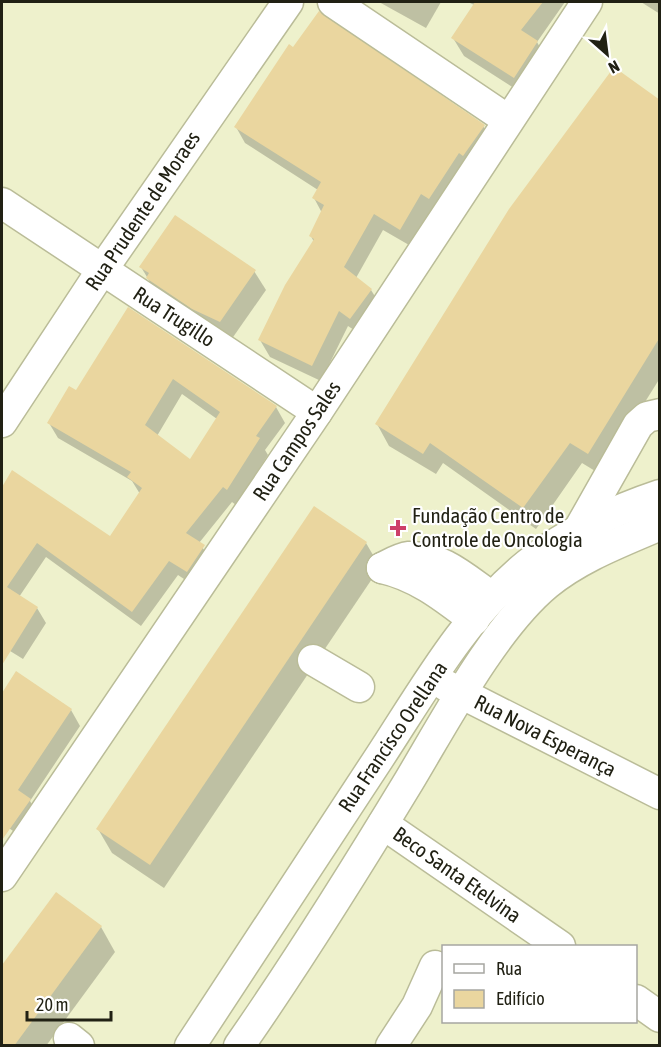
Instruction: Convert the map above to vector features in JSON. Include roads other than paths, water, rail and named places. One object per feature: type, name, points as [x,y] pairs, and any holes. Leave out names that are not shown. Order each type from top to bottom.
[{"type":"street","name":"Rua Prudente de Moraes","points":[[2,422],[102,270],[288,2]]},
{"type":"street","points":[[333,2],[508,120]]},
{"type":"street","name":"Rua Campos Sales","points":[[2,876],[317,412],[587,2]]},
{"type":"street","name":"Rua Trugillo","points":[[2,203],[317,412]]},
{"type":"street","points":[[578,531],[638,425],[647,417],[660,414]]},
{"type":"street","name":"Rua Francisco Orellana","points":[[245,1044],[462,694],[510,623],[536,574],[578,531],[608,515],[660,495]]},
{"type":"street","name":"Rua Francisco Orellana","points":[[190,1046],[431,678],[492,597],[536,574],[582,559],[660,525]]},
{"type":"street","points":[[474,620],[427,585],[402,572],[382,568],[406,557],[428,558],[447,566],[492,597]]},
{"type":"street","points":[[314,660],[358,687]]},
{"type":"street","name":"Rua Nova Esperança","points":[[431,678],[660,794]]},
{"type":"street","name":"Beco Santa Etelvina","points":[[383,824],[559,945]]},
{"type":"street","points":[[391,1046],[417,1006],[435,966]]},
{"type":"street","points":[[637,1001],[660,1017]]},
{"type":"place","name":"Fundação Centro de Controle de Oncologia","points":[[398,528]]}]
